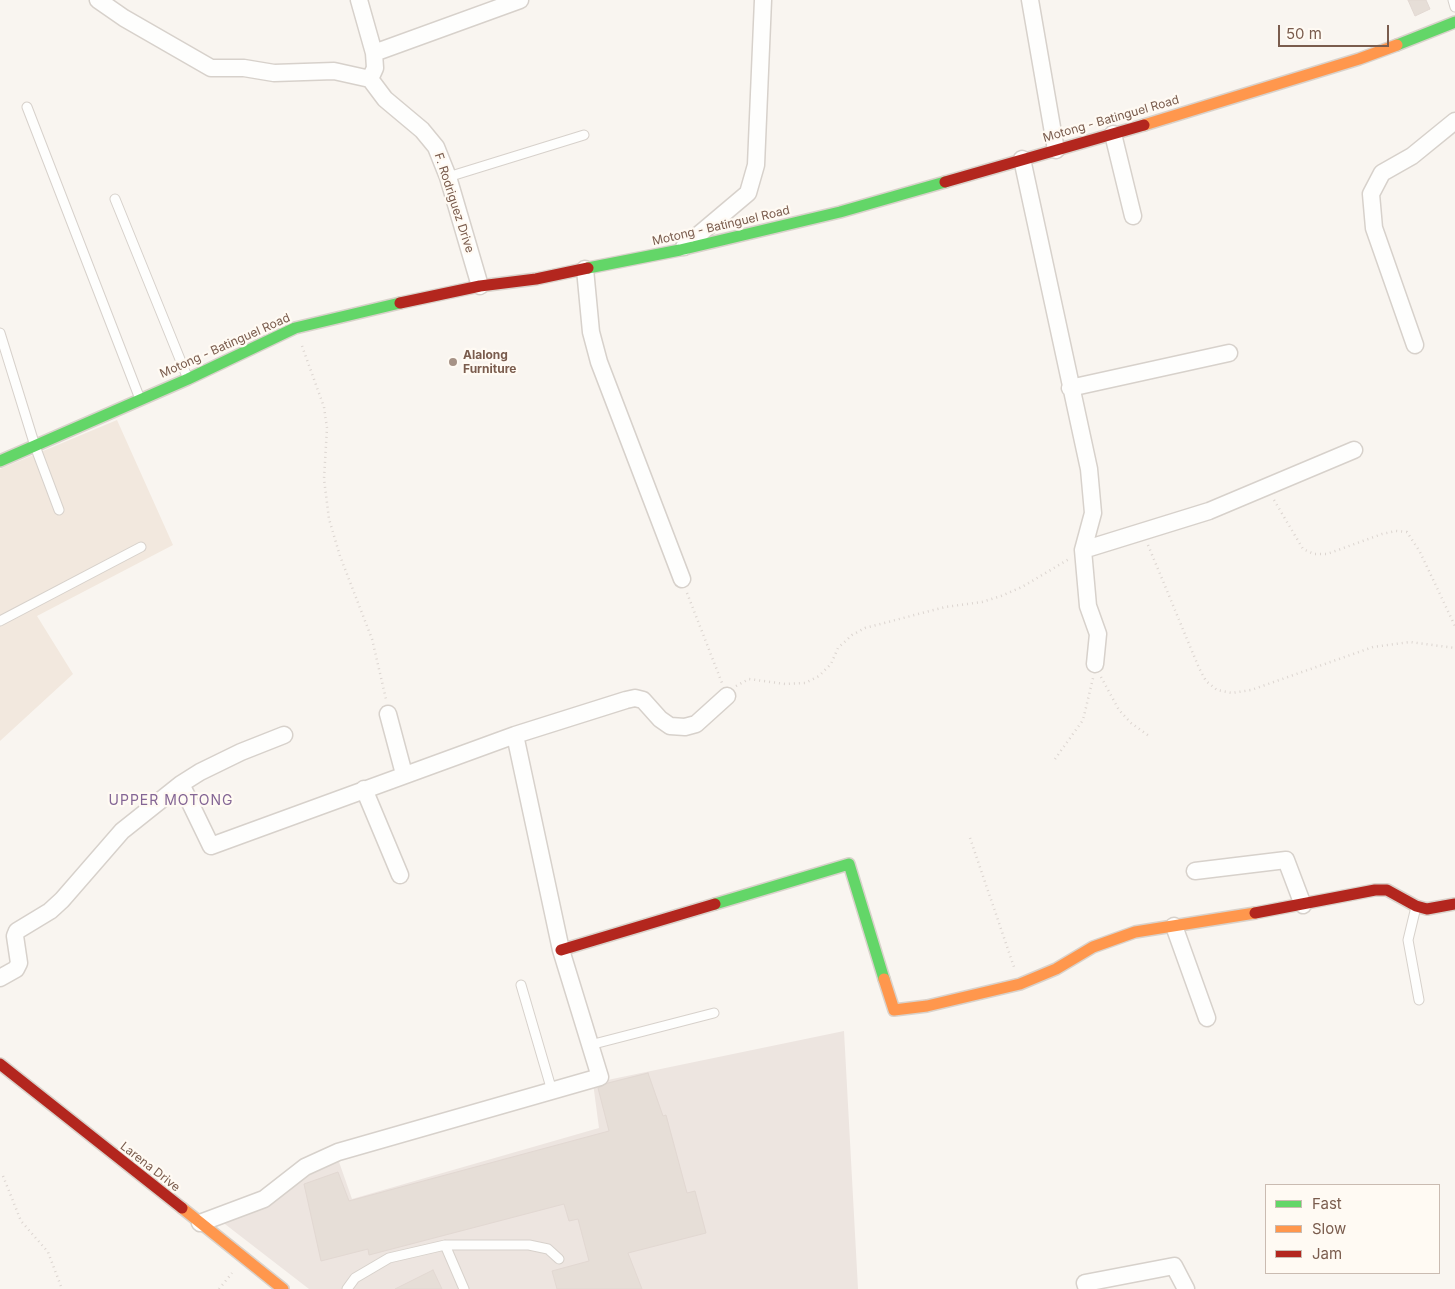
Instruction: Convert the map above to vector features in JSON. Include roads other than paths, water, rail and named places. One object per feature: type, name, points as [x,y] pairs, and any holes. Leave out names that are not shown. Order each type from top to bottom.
[{"type":"street","points":[[98,0],[211,68],[244,68],[274,73],[334,72],[370,79],[376,68],[374,53],[359,0]]},
{"type":"street","points":[[374,53],[520,0]]},
{"type":"street","points":[[680,250],[748,193],[756,165],[763,0]]},
{"type":"street","points":[[1030,0],[1056,150]]},
{"type":"street","name":"Motong - Batinguel Road","points":[[0,461],[188,379],[295,328],[335,316],[480,286],[536,279],[680,250],[840,212],[1112,134],[1359,59],[1455,22]]},
{"type":"street","name":"F. Rodriguez Drive","points":[[370,79],[386,99],[422,130],[436,147],[448,177],[480,286]]},
{"type":"street","points":[[1414,345],[1374,228],[1371,194],[1382,173],[1412,156],[1455,121]]},
{"type":"street","points":[[1112,134],[1133,216]]},
{"type":"street","points":[[1022,159],[1070,388],[1085,444],[1093,513],[1083,550],[1087,600],[1098,634],[1096,664]]},
{"type":"street","points":[[585,269],[591,332],[597,356],[682,579]]},
{"type":"street","points":[[1070,388],[1229,353]]},
{"type":"street","points":[[1083,550],[1209,511],[1354,450]]},
{"type":"street","points":[[181,784],[211,846],[515,735],[635,698],[643,700],[660,719],[670,726],[685,727],[696,724],[727,696]]},
{"type":"street","points":[[388,714],[404,774]]},
{"type":"street","points":[[0,978],[16,968],[19,963],[15,936],[16,930],[50,911],[122,831],[181,784],[234,755],[284,735]]},
{"type":"street","points":[[200,1223],[264,1199],[305,1167],[319,1160],[600,1077],[561,950],[515,735]]},
{"type":"street","points":[[364,789],[400,875]]},
{"type":"street","points":[[1195,871],[1286,860],[1303,905]]},
{"type":"street","points":[[561,950],[849,864],[894,1010],[928,1006],[1020,984],[1056,969],[1093,946],[1115,938],[1174,926],[1303,905],[1375,890],[1387,890],[1416,906],[1427,909],[1455,904]]},
{"type":"street","points":[[1174,926],[1208,1018]]},
{"type":"street","name":"Larena Drive","points":[[0,1064],[283,1289]]},
{"type":"street","points":[[1087,1289],[1085,1283],[1174,1266],[1186,1289]]},
{"type":"lane","points":[[1453,0],[1455,7]]},
{"type":"lane","points":[[27,107],[140,399]]},
{"type":"lane","points":[[448,177],[584,135]]},
{"type":"lane","points":[[115,199],[188,379]]},
{"type":"lane","points":[[0,332],[36,446],[59,510]]},
{"type":"lane","points":[[0,622],[141,546]]},
{"type":"lane","points":[[1416,906],[1408,940],[1419,1000]]},
{"type":"lane","points":[[521,985],[552,1091]]},
{"type":"lane","points":[[590,1045],[714,1012]]},
{"type":"lane","points":[[347,1289],[355,1278],[390,1258],[445,1245],[529,1245],[548,1249],[559,1259]]},
{"type":"lane","points":[[445,1245],[464,1289]]},
{"type":"place","name":"Alalong Furniture","points":[[453,362]]},
{"type":"district","name":"UPPER MOTONG","points":[[171,801]]}]
